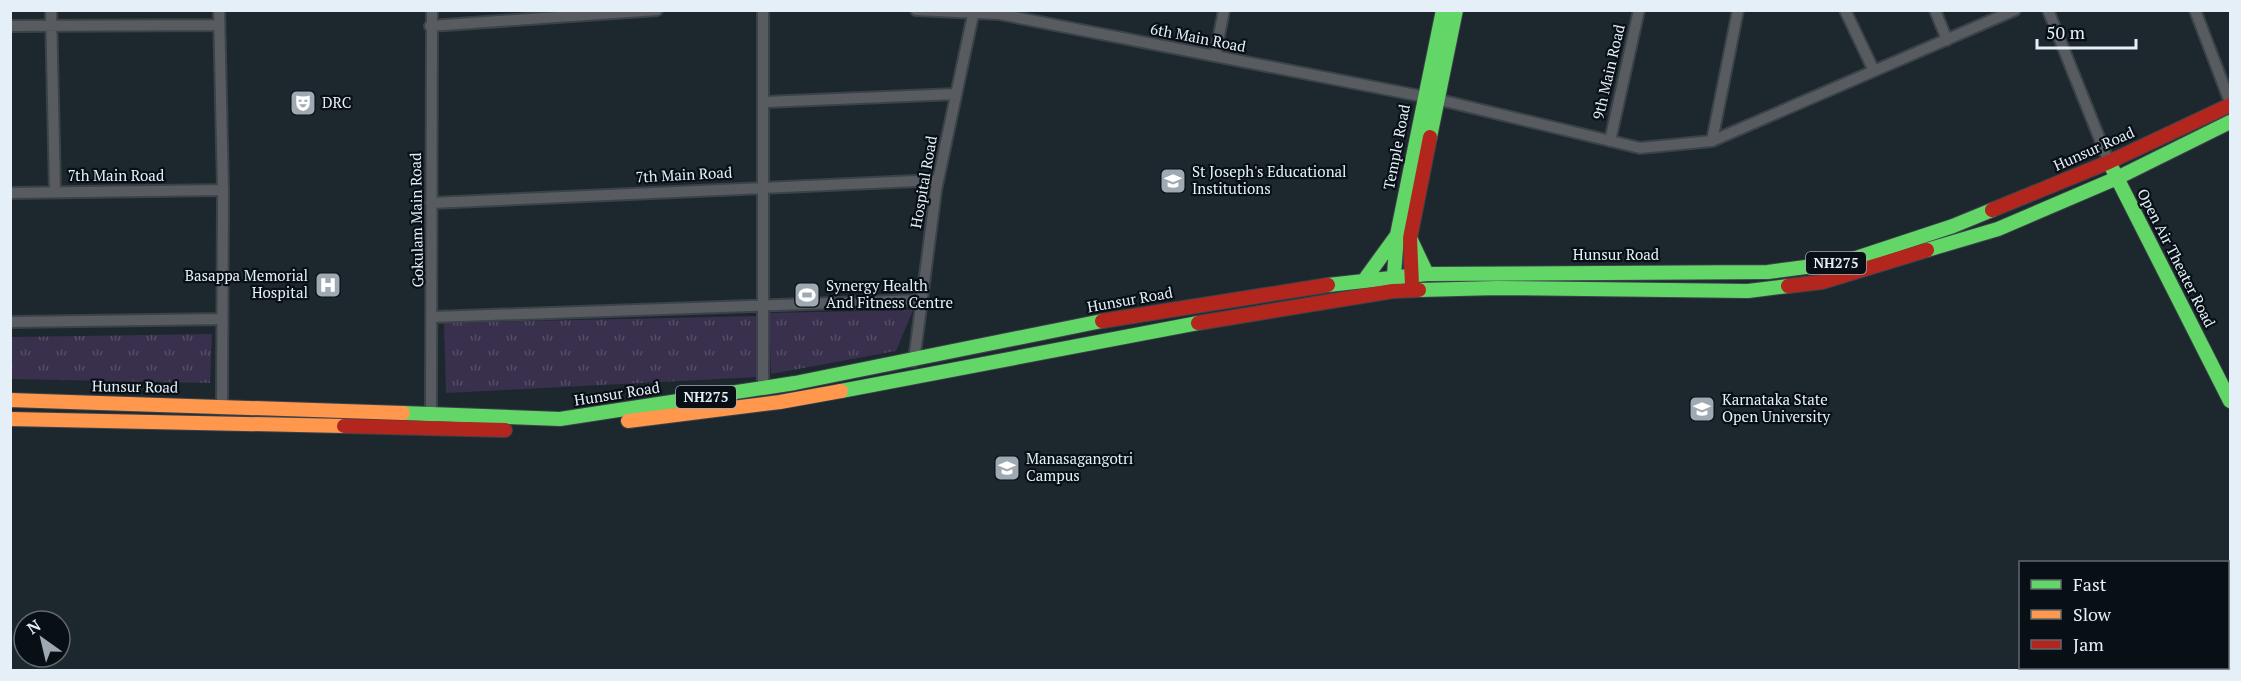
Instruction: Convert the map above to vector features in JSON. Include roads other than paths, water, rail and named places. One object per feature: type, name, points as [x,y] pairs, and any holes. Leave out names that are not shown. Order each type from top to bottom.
[{"type":"main road","name":"Temple Road","points":[[1393,284],[1430,98],[1443,10]]},
{"type":"main road","name":"Temple Road","points":[[1430,98],[1456,10]]},
{"type":"main road","name":"Hunsur Road","points":[[10,400],[222,406],[430,423],[560,420],[763,388],[914,361],[1106,320],[1365,279],[1393,284],[1412,275],[1427,274],[1768,272],[1844,262],[1953,226],[2109,162],[2230,104]]},
{"type":"main road","points":[[10,419],[221,423],[430,423],[569,428],[780,402],[1393,284],[1412,290],[1497,288],[1748,291],[1822,282],[1998,229],[2117,178],[2230,122]]},
{"type":"main road","name":"Open Air Theater Road","points":[[2109,162],[2230,401]]},
{"type":"main road","name":"Temple Road","points":[[1404,236],[1412,275],[1412,290]]},
{"type":"main road","points":[[1365,279],[1404,236],[1427,274]]},
{"type":"street","points":[[51,10],[55,192]]},
{"type":"street","points":[[219,10],[223,190],[221,423]]},
{"type":"street","name":"Gokulam Main Road","points":[[430,423],[433,317],[430,203],[430,26],[432,10]]},
{"type":"street","points":[[430,26],[657,10]]},
{"type":"street","points":[[763,10],[765,102],[763,388]]},
{"type":"street","name":"6th Main Road","points":[[916,10],[999,14],[1430,98],[1640,148],[1712,141],[2015,10]]},
{"type":"street","points":[[1215,56],[1224,10]]},
{"type":"street","name":"9th Main Road","points":[[1610,141],[1639,10]]},
{"type":"street","points":[[1712,141],[1738,10]]},
{"type":"street","points":[[1845,10],[1874,71]]},
{"type":"street","points":[[1935,10],[1947,40]]},
{"type":"street","points":[[2048,10],[2109,162]]},
{"type":"street","points":[[2195,10],[2230,104]]},
{"type":"street","name":"Hospital Road","points":[[914,361],[938,180],[974,12]]},
{"type":"street","points":[[10,26],[219,25]]},
{"type":"street","points":[[765,102],[956,94]]},
{"type":"street","name":"7th Main Road","points":[[430,203],[938,180]]},
{"type":"street","name":"7th Main Road","points":[[10,193],[223,190]]},
{"type":"street","points":[[433,317],[922,300]]},
{"type":"street","points":[[10,322],[222,319]]},
{"type":"place","name":"DRC","points":[[303,103]]},
{"type":"place","name":"St Joseph's Educational Institutions","points":[[1173,181]]},
{"type":"place","name":"Basappa Memorial Hospital","points":[[328,285]]},
{"type":"place","name":"Synergy Health And Fitness Centre","points":[[807,295]]},
{"type":"place","name":"Karnataka State Open University","points":[[1702,409]]},
{"type":"place","name":"Manasagangotri Campus","points":[[1007,468]]}]
